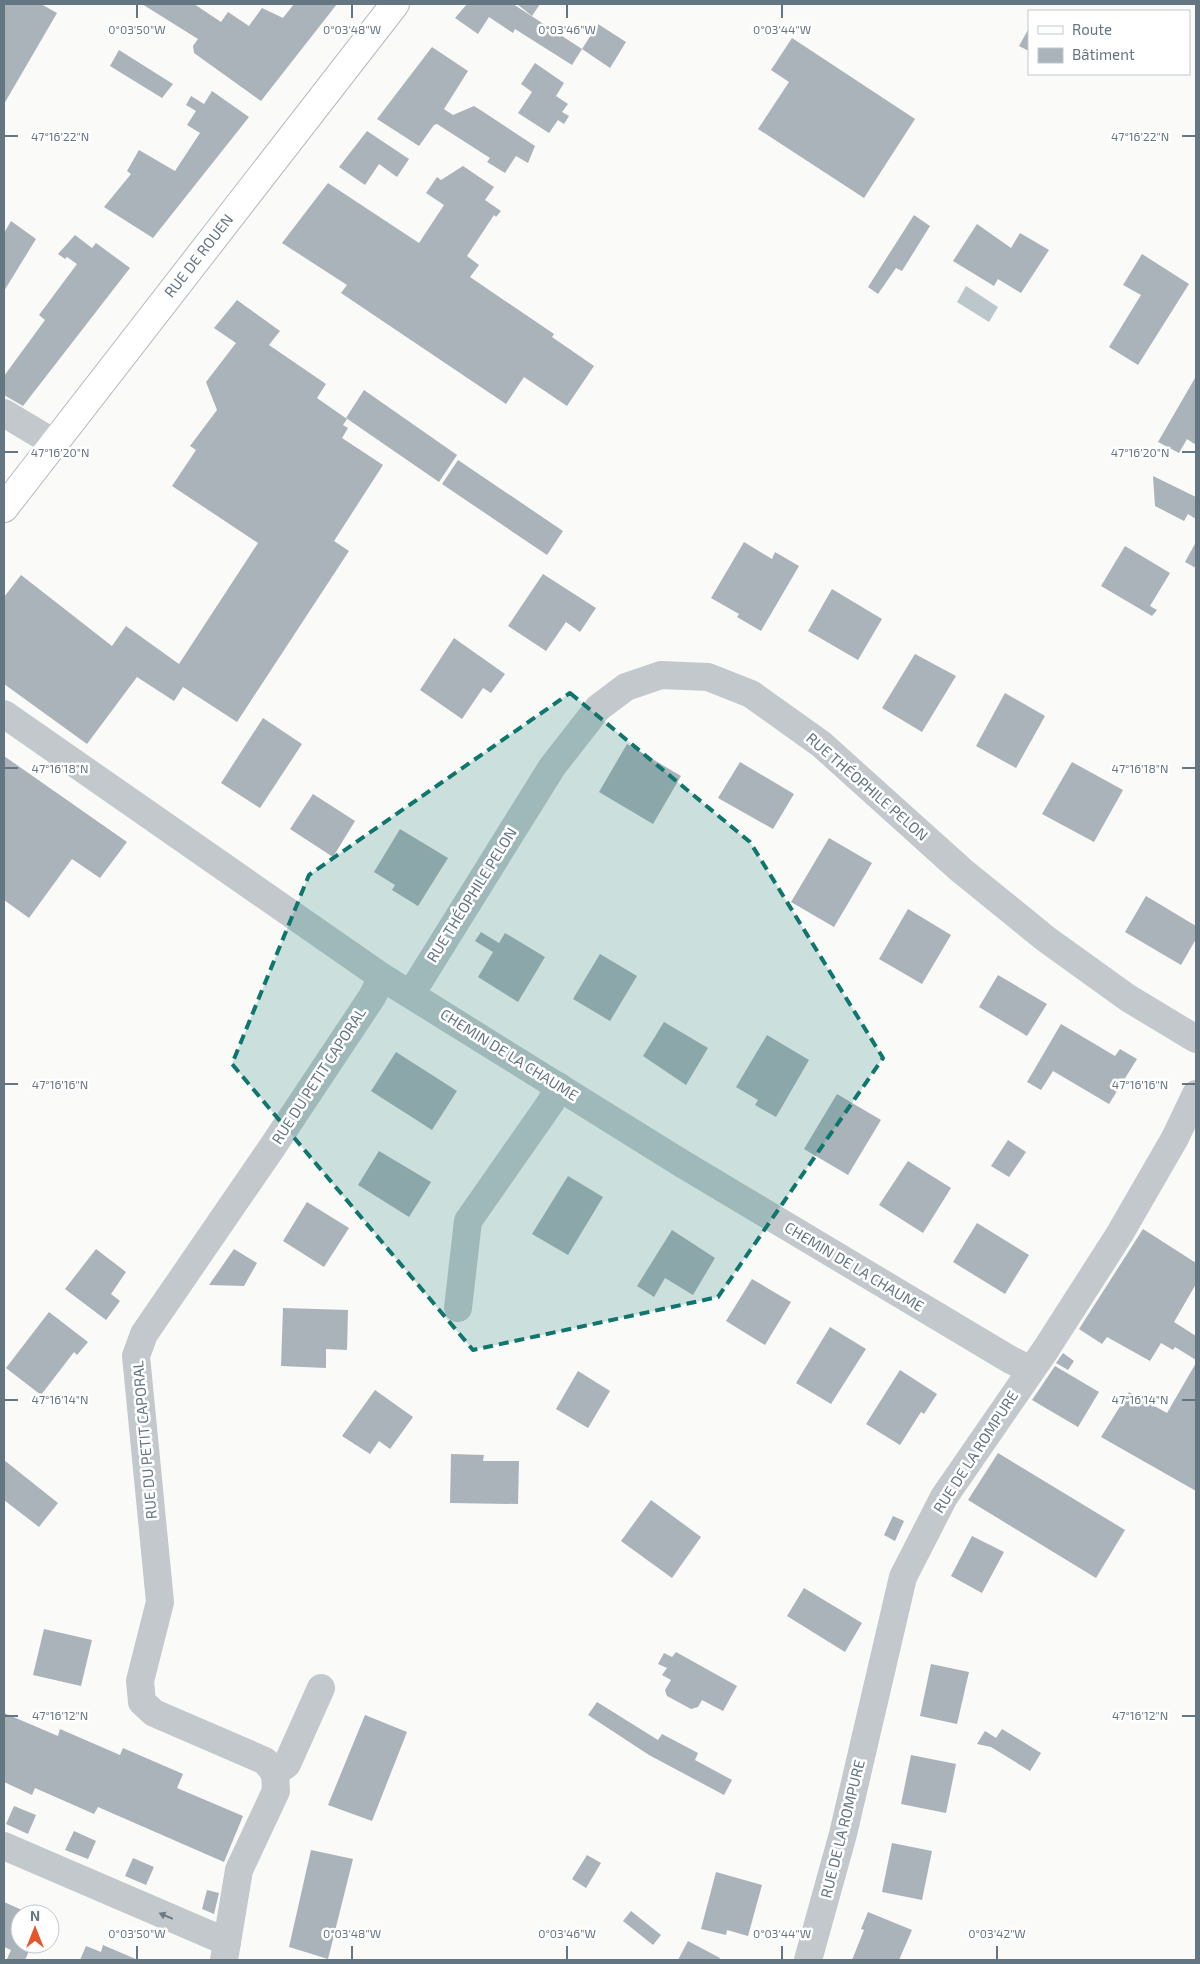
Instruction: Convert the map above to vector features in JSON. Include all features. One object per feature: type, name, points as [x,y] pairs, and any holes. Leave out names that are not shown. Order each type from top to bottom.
[{"type":"main road","name":"RUE DE ROUEN","points":[[4,508],[395,4]]},
{"type":"street","points":[[4,413],[54,443]]},
{"type":"street","name":"RUE THÉOPHILE PELON","points":[[411,994],[552,767],[598,708],[626,687],[661,675],[708,677],[751,694],[821,744],[961,870],[1046,939],[1128,998],[1196,1039]]},
{"type":"street","name":"CHEMIN DE LA CHAUME","points":[[4,714],[382,977],[681,1163],[1009,1360],[1030,1370]]},
{"type":"street","name":"RUE DU PETIT CAPORAL","points":[[275,1773],[265,1761],[154,1713],[142,1702],[140,1681],[160,1602],[136,1356],[144,1334],[271,1149],[372,997],[382,977]]},
{"type":"street","points":[[458,1308],[468,1221],[551,1102],[558,1086]]},
{"type":"street","name":"RUE DE LA ROMPURE","points":[[808,1960],[843,1834],[903,1577],[944,1497],[1046,1349],[1120,1235],[1175,1138],[1196,1094]]},
{"type":"street","points":[[4,1846],[225,1951],[239,1870],[276,1791],[275,1773],[287,1764],[321,1688]]},
{"type":"highlighted area","points":[[570,693],[750,842],[883,1058],[718,1297],[473,1350],[232,1064],[309,875]]},
{"type":"shaded area","points":[[966,286],[998,307],[989,322],[957,302]]},
{"type":"building","points":[[4,4],[41,4],[57,13],[4,104]]},
{"type":"building","points":[[142,4],[194,4],[221,22],[228,12],[249,26],[262,8],[283,18],[294,4],[337,4],[261,101],[194,53],[193,46],[198,39]]},
{"type":"building","points":[[467,4],[513,4],[582,49],[572,65],[515,29],[513,33],[489,17],[478,34],[455,18]]},
{"type":"building","points":[[517,4],[540,4],[532,16]]},
{"type":"building","points":[[598,24],[626,42],[610,68],[582,49]]},
{"type":"building","points":[[1028,30],[1028,50],[1019,46]]},
{"type":"building","points":[[792,38],[915,119],[864,198],[758,129],[789,82],[771,70]]},
{"type":"building","points":[[432,47],[468,71],[444,109],[453,115],[474,106],[482,111],[535,146],[528,163],[516,156],[505,173],[487,162],[490,158],[437,124],[434,125],[419,146],[377,119]]},
{"type":"building","points":[[119,50],[173,84],[162,98],[110,66]]},
{"type":"building","points":[[535,63],[564,83],[556,96],[568,104],[562,112],[569,116],[564,124],[558,120],[549,133],[518,113],[532,92],[521,84]]},
{"type":"building","points":[[212,91],[249,117],[153,238],[104,207],[131,174],[127,171],[139,150],[175,171],[200,133],[187,125],[196,111],[186,105],[191,96],[204,104]]},
{"type":"building","points":[[367,131],[409,159],[397,177],[379,164],[365,185],[339,167]]},
{"type":"building","points":[[463,166],[494,187],[485,200],[501,211],[496,217],[494,215],[467,256],[479,265],[470,277],[554,334],[552,337],[594,366],[567,406],[524,377],[506,404],[341,293],[347,285],[282,243],[328,183],[419,243],[444,205],[426,193],[437,177],[441,180]]},
{"type":"building","points":[[914,215],[930,226],[902,271],[896,268],[878,294],[868,287]]},
{"type":"building","points":[[11,221],[36,239],[4,291],[4,233]]},
{"type":"building","points":[[977,224],[1011,248],[1020,233],[1049,250],[1021,293],[998,279],[994,286],[953,261]]},
{"type":"building","points":[[75,235],[92,248],[96,243],[130,268],[23,406],[4,395],[4,376],[45,320],[39,315],[77,264],[67,257],[65,259],[58,254]]},
{"type":"building","points":[[1142,254],[1189,284],[1138,365],[1109,347],[1141,295],[1123,285]]},
{"type":"building","points":[[237,300],[280,331],[269,345],[326,384],[317,398],[347,419],[343,425],[348,428],[342,438],[383,465],[334,541],[349,551],[237,722],[183,687],[174,701],[137,677],[87,744],[4,684],[4,597],[21,575],[112,646],[126,626],[179,664],[258,543],[172,486],[196,450],[190,446],[217,410],[206,382],[236,343],[214,328]]},
{"type":"building","points":[[1195,378],[1196,445],[1187,439],[1179,453],[1158,442]]},
{"type":"building","points":[[364,390],[457,455],[439,482],[346,418]]},
{"type":"building","points":[[458,460],[563,531],[547,555],[442,484]]},
{"type":"building","points":[[1153,476],[1196,497],[1196,519],[1188,514],[1184,521],[1155,506]]},
{"type":"building","points":[[744,542],[772,559],[775,552],[799,566],[761,631],[737,617],[739,614],[711,598]]},
{"type":"building","points":[[1196,542],[1196,568],[1185,562]]},
{"type":"building","points":[[1125,546],[1170,573],[1150,606],[1157,610],[1152,616],[1101,586]]},
{"type":"building","points":[[543,574],[596,608],[580,632],[566,622],[546,651],[508,626]]},
{"type":"building","points":[[832,589],[882,619],[858,660],[808,631]]},
{"type":"building","points":[[454,638],[505,674],[491,693],[483,688],[462,719],[420,690]]},
{"type":"building","points":[[915,654],[956,676],[922,732],[882,708]]},
{"type":"building","points":[[1005,693],[1045,716],[1016,768],[976,746]]},
{"type":"building","points":[[263,718],[302,744],[260,808],[221,783]]},
{"type":"building","points":[[627,744],[681,776],[653,824],[599,792]]},
{"type":"building","points":[[4,756],[127,842],[100,878],[72,859],[29,918],[4,900]]},
{"type":"building","points":[[740,762],[794,794],[773,829],[718,798]]},
{"type":"building","points":[[1072,762],[1123,790],[1094,842],[1042,814]]},
{"type":"building","points":[[313,794],[355,821],[333,857],[290,829]]},
{"type":"building","points":[[400,829],[448,858],[418,906],[392,890],[395,885],[374,872]]},
{"type":"building","points":[[829,838],[872,863],[834,927],[791,902]]},
{"type":"building","points":[[1146,896],[1196,926],[1196,939],[1181,965],[1125,932]]},
{"type":"building","points":[[908,909],[951,935],[922,984],[879,959]]},
{"type":"building","points":[[481,932],[499,943],[505,933],[545,957],[518,1002],[478,977],[493,952],[475,941]]},
{"type":"building","points":[[600,954],[637,976],[610,1021],[573,999]]},
{"type":"building","points":[[998,975],[1047,1004],[1027,1036],[979,1007]]},
{"type":"building","points":[[664,1022],[708,1048],[686,1085],[643,1056]]},
{"type":"building","points":[[1061,1024],[1115,1056],[1120,1049],[1137,1059],[1109,1104],[1053,1071],[1041,1090],[1027,1082]]},
{"type":"building","points":[[767,1035],[809,1060],[776,1117],[755,1105],[758,1100],[736,1087]]},
{"type":"building","points":[[396,1052],[457,1091],[432,1130],[371,1091]]},
{"type":"building","points":[[837,1094],[881,1120],[848,1175],[804,1149]]},
{"type":"building","points":[[1008,1140],[1026,1152],[1009,1177],[991,1166]]},
{"type":"building","points":[[379,1151],[431,1182],[409,1217],[358,1185]]},
{"type":"building","points":[[908,1161],[951,1188],[923,1233],[879,1205]]},
{"type":"building","points":[[568,1176],[603,1197],[568,1255],[532,1234]]},
{"type":"building","points":[[307,1202],[349,1228],[324,1267],[283,1241]]},
{"type":"building","points":[[977,1223],[1029,1255],[1005,1294],[953,1262]]},
{"type":"building","points":[[1143,1229],[1196,1263],[1196,1284],[1174,1322],[1196,1336],[1196,1360],[1175,1347],[1173,1350],[1161,1343],[1150,1361],[1107,1337],[1102,1344],[1079,1329]]},
{"type":"building","points":[[672,1230],[715,1258],[693,1295],[665,1278],[654,1297],[637,1286]]},
{"type":"building","points":[[96,1249],[126,1272],[111,1294],[120,1301],[106,1320],[65,1289]]},
{"type":"building","points":[[234,1249],[257,1263],[244,1286],[209,1285]]},
{"type":"building","points":[[752,1279],[791,1302],[765,1345],[726,1321]]},
{"type":"building","points":[[283,1308],[348,1310],[347,1350],[326,1349],[326,1368],[281,1366]]},
{"type":"building","points":[[49,1312],[88,1342],[77,1355],[74,1352],[41,1395],[6,1368]]},
{"type":"building","points":[[830,1327],[866,1349],[831,1404],[796,1383]]},
{"type":"building","points":[[1063,1353],[1074,1361],[1068,1370],[1056,1363]]},
{"type":"building","points":[[1196,1363],[1196,1491],[1101,1437],[1129,1392],[1167,1413]]},
{"type":"building","points":[[1055,1366],[1099,1392],[1078,1427],[1032,1400]]},
{"type":"building","points":[[900,1370],[937,1394],[924,1414],[921,1412],[900,1445],[866,1424]]},
{"type":"building","points":[[578,1371],[610,1391],[588,1428],[556,1409]]},
{"type":"building","points":[[375,1390],[413,1417],[390,1449],[379,1441],[370,1454],[342,1436]]},
{"type":"building","points":[[998,1453],[1125,1530],[1096,1578],[968,1500]]},
{"type":"building","points":[[451,1454],[484,1455],[483,1461],[519,1461],[518,1504],[450,1503]]},
{"type":"building","points":[[4,1460],[58,1503],[39,1527],[4,1500]]},
{"type":"building","points":[[651,1500],[701,1537],[672,1578],[621,1541]]},
{"type":"building","points":[[893,1516],[904,1521],[895,1541],[884,1535]]},
{"type":"building","points":[[972,1536],[1004,1552],[982,1593],[951,1576]]},
{"type":"building","points":[[804,1588],[862,1623],[845,1652],[787,1616]]},
{"type":"building","points":[[44,1629],[92,1640],[81,1686],[33,1675]]},
{"type":"building","points":[[676,1652],[737,1686],[723,1711],[702,1700],[698,1707],[691,1709],[667,1696],[665,1690],[671,1680],[662,1675],[667,1668],[658,1664],[664,1653],[672,1657]]},
{"type":"building","points":[[931,1664],[969,1672],[957,1724],[920,1716]]},
{"type":"building","points":[[597,1702],[658,1740],[662,1734],[698,1753],[695,1760],[732,1780],[724,1795],[649,1755],[588,1715]]},
{"type":"building","points":[[4,1713],[58,1736],[60,1729],[120,1755],[123,1748],[183,1774],[177,1788],[243,1816],[224,1862],[98,1807],[94,1814],[35,1788],[32,1795],[4,1782]]},
{"type":"building","points":[[365,1715],[407,1732],[372,1821],[328,1805]]},
{"type":"building","points":[[1002,1729],[1041,1753],[1030,1771],[991,1747],[977,1744],[985,1731],[996,1738]]},
{"type":"building","points":[[911,1755],[956,1764],[946,1813],[901,1804]]},
{"type":"building","points":[[14,1806],[36,1815],[28,1834],[6,1824]]},
{"type":"building","points":[[74,1831],[96,1841],[88,1859],[65,1850]]},
{"type":"building","points":[[892,1843],[932,1851],[922,1900],[882,1892]]},
{"type":"building","points":[[311,1850],[353,1859],[328,1959],[289,1947]]},
{"type":"building","points":[[587,1855],[601,1863],[586,1888],[572,1879]]},
{"type":"building","points":[[133,1858],[154,1867],[146,1885],[125,1876]]},
{"type":"building","points":[[716,1872],[762,1885],[748,1936],[727,1930],[726,1935],[701,1929]]},
{"type":"building","points":[[207,1890],[219,1893],[214,1914],[202,1909]]},
{"type":"building","points":[[4,1902],[10,1905],[10,1950],[4,1947]]},
{"type":"building","points":[[631,1911],[661,1935],[653,1945],[623,1921]]},
{"type":"building","points":[[868,1912],[912,1930],[899,1960],[852,1960],[864,1930],[861,1929]]},
{"type":"building","points":[[688,1941],[720,1958],[719,1960],[678,1960]]},
{"type":"building","points":[[103,1945],[138,1960],[80,1960],[86,1946],[101,1952]]},
{"type":"building","points":[[10,1952],[10,1954],[28,1954],[25,1960],[7,1959]]}]
